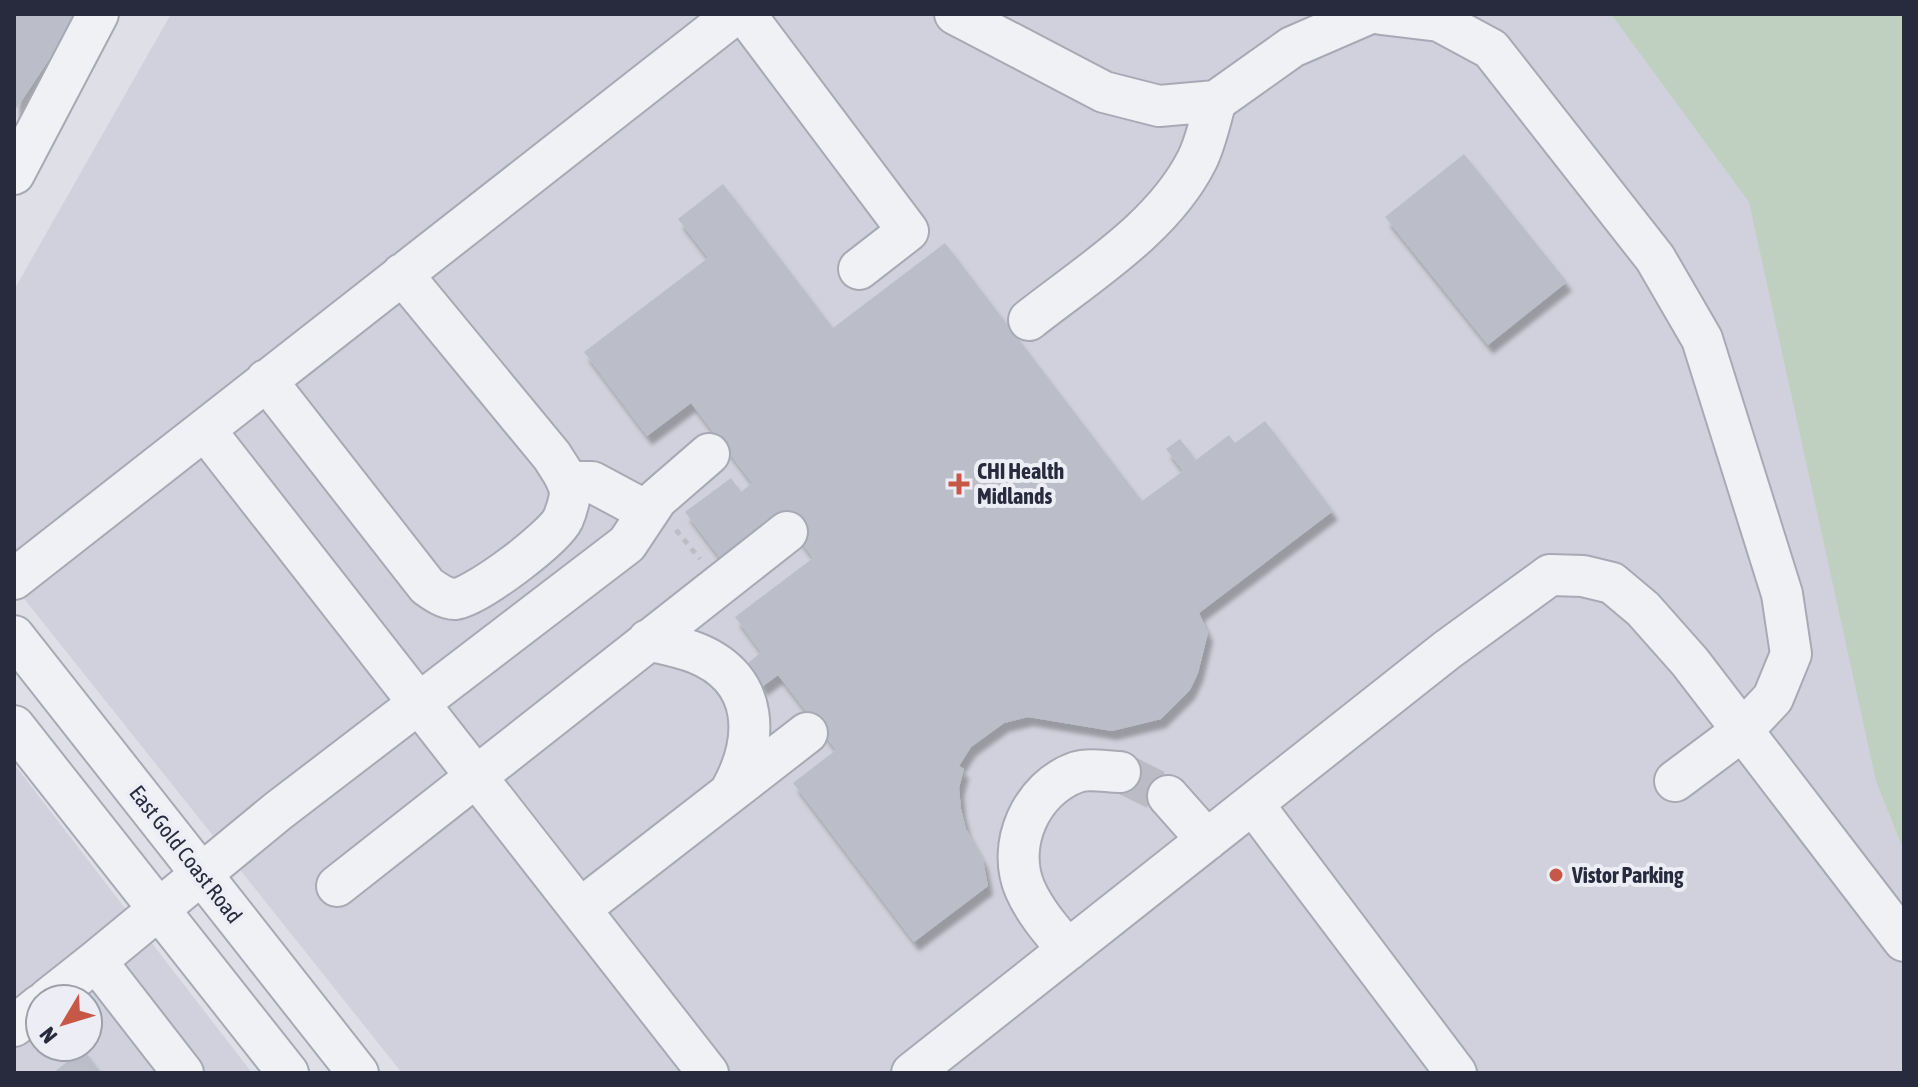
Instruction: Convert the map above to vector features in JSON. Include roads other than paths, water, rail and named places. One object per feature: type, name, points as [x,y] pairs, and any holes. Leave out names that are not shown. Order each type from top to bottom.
[{"type":"street","points":[[14,174],[98,14]]},
{"type":"street","points":[[14,579],[735,14]]},
{"type":"street","points":[[745,14],[908,231],[859,269]]},
{"type":"street","points":[[955,14],[1104,92],[1159,106],[1216,101],[1292,47],[1368,14]]},
{"type":"street","points":[[1381,14],[1469,25],[1646,246],[1702,339],[1782,594],[1791,654],[1773,698],[1742,731],[1675,781]]},
{"type":"street","points":[[1029,320],[1126,243],[1171,198],[1197,160],[1216,101]]},
{"type":"street","points":[[266,380],[427,586],[453,599],[473,593],[550,536],[563,520],[570,496],[568,482],[552,456],[402,274]]},
{"type":"street","points":[[205,430],[708,1073]]},
{"type":"street","points":[[68,983],[158,907],[627,544],[657,499],[709,454]]},
{"type":"street","points":[[568,482],[592,482],[648,512]]},
{"type":"street","points":[[337,886],[787,532]]},
{"type":"street","points":[[912,1073],[1447,650],[1550,575],[1583,576],[1612,583],[1643,609],[1681,651],[1904,941]]},
{"type":"street","name":"East Gold Coast Road","points":[[14,636],[358,1073]]},
{"type":"street","points":[[648,640],[698,653],[734,682],[745,698],[751,717],[747,763],[730,792]]},
{"type":"street","points":[[14,726],[288,1073]]},
{"type":"street","points":[[580,909],[807,733]]},
{"type":"street","points":[[1068,950],[1045,923],[1024,887],[1018,849],[1029,812],[1052,787],[1079,772],[1120,772]]},
{"type":"street","points":[[1168,796],[1207,840]]},
{"type":"street","points":[[1253,804],[1456,1073]]},
{"type":"street","points":[[96,961],[183,1073]]},
{"type":"tunnel","points":[[1120,772],[1168,796]]},
{"type":"place","name":"CHI Health Midlands","points":[[959,484]]},
{"type":"place","name":"Vistor Parking","points":[[1556,875]]}]
